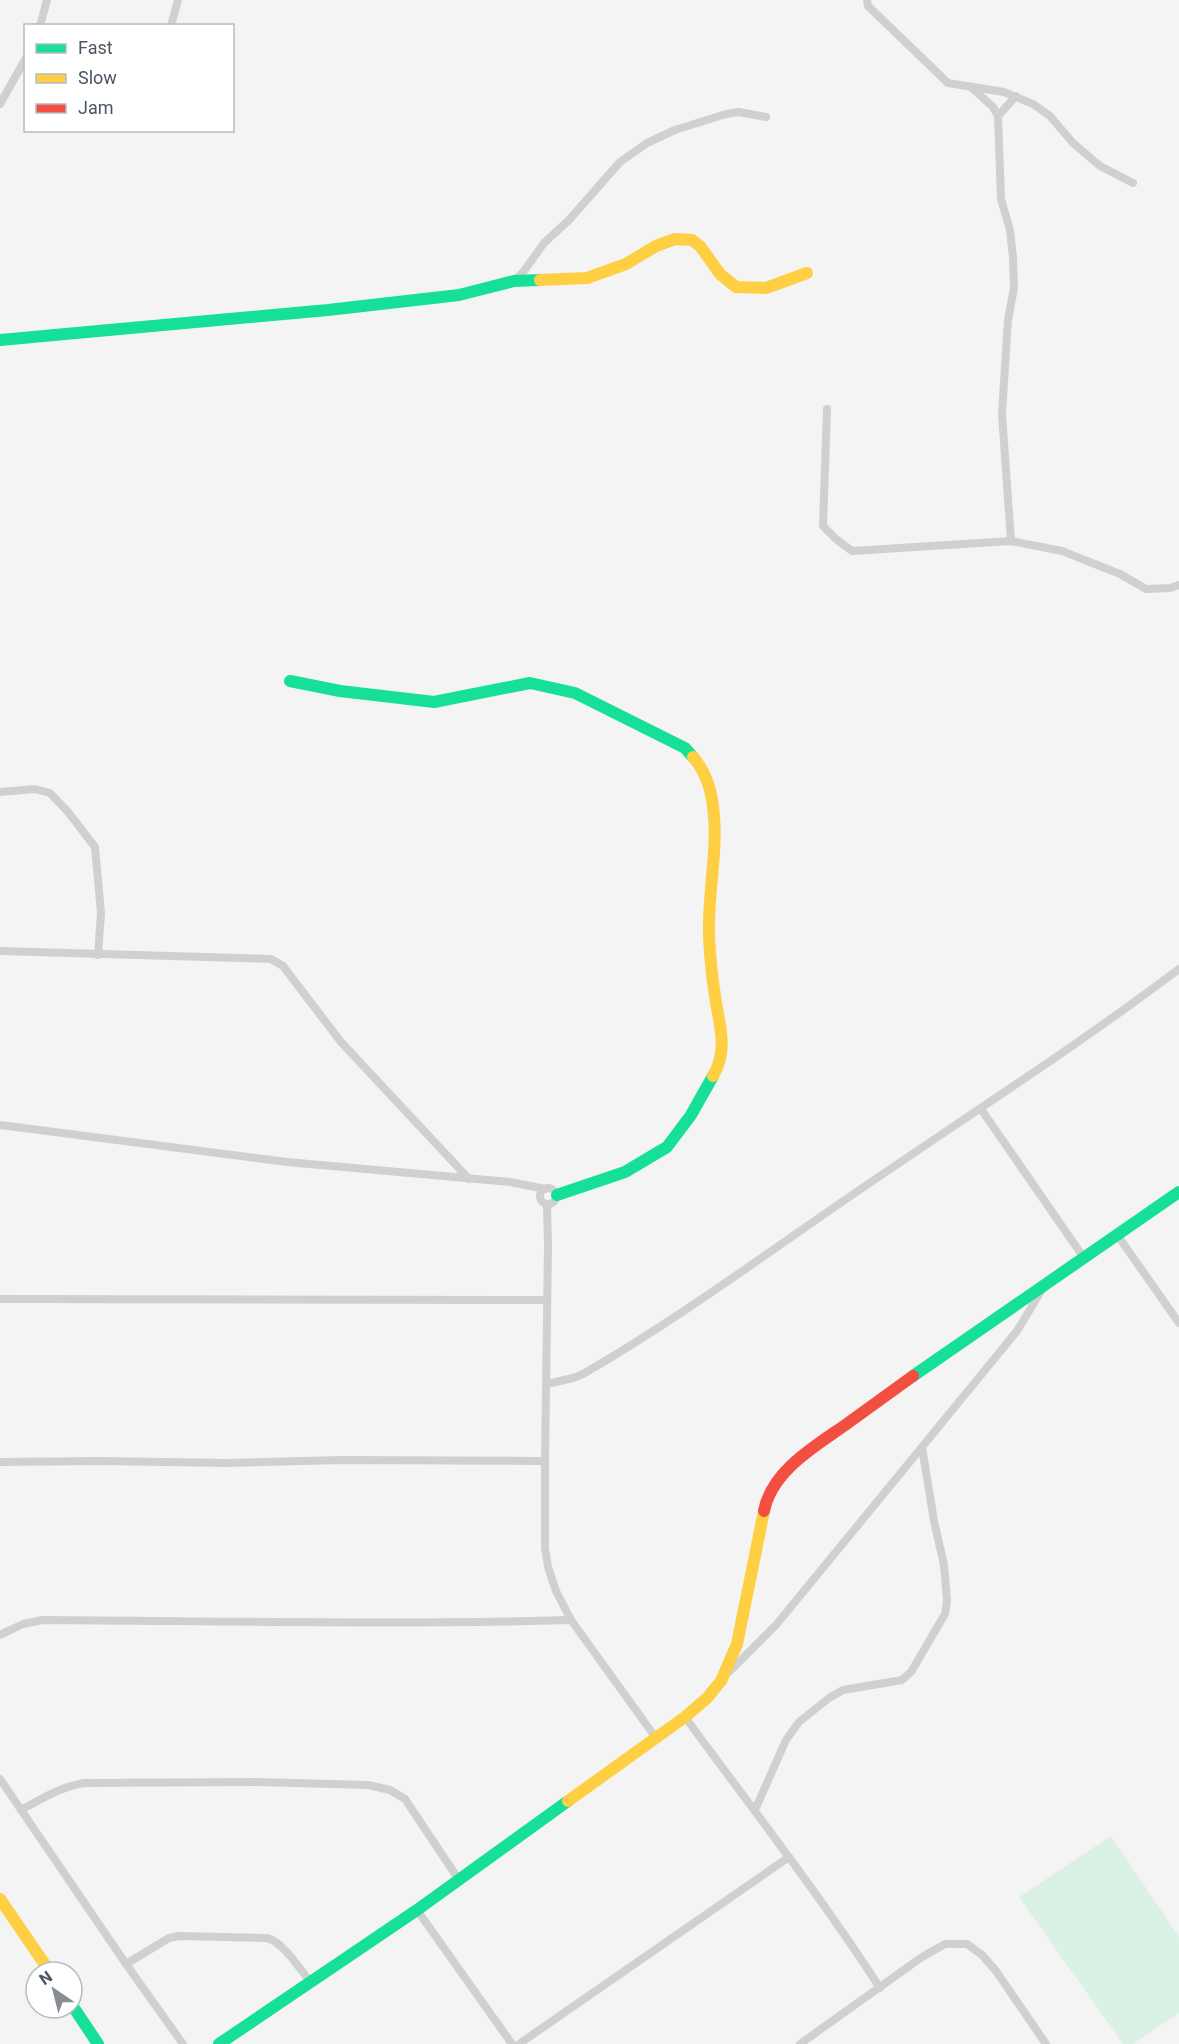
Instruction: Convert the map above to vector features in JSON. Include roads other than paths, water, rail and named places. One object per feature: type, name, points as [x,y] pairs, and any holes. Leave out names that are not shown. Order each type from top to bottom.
[{"type":"street","points":[[41,24],[47,0]]},
{"type":"street","points":[[172,24],[178,0]]},
{"type":"street","points":[[867,0],[868,6],[948,83],[1004,92],[1033,104],[1050,116],[1073,143],[1100,166],[1132,183]]},
{"type":"street","points":[[0,104],[24,62]]},
{"type":"street","points":[[971,87],[993,107],[998,116],[1001,199],[1010,230],[1013,258],[1014,288],[1008,320],[1002,414],[1011,541]]},
{"type":"street","points":[[998,116],[1016,96]]},
{"type":"street","points":[[514,281],[544,243],[569,220],[620,162],[647,143],[675,130],[726,114],[739,112],[766,117]]},
{"type":"street","points":[[0,340],[426,299],[459,295],[514,281],[587,278],[606,272],[675,239],[692,240],[700,246],[720,274],[736,287],[766,288],[807,273]]},
{"type":"street","points":[[827,409],[823,526],[852,551],[1011,541],[1062,551],[1120,574],[1146,589],[1170,588],[1179,585]]},
{"type":"street","points":[[290,681],[340,691],[434,702],[530,683],[575,693],[594,701],[685,748],[699,764],[710,789],[715,846],[709,935],[715,997],[722,1034],[719,1065],[692,1114],[667,1147],[625,1172],[557,1195]]},
{"type":"street","points":[[0,792],[35,789],[50,793],[95,847],[101,913],[98,955]]},
{"type":"street","points":[[0,951],[271,959],[283,966],[341,1042],[469,1179]]},
{"type":"street","points":[[547,1384],[573,1378],[626,1349],[694,1305],[1132,1005],[1179,969]]},
{"type":"street","points":[[981,1109],[1084,1258]]},
{"type":"street","points":[[0,1125],[253,1159],[510,1182],[554,1190],[557,1195]]},
{"type":"street","points":[[545,1189],[540,1195],[540,1200],[547,1205]]},
{"type":"street","points":[[724,1676],[737,1644],[766,1499],[774,1484],[786,1470],[802,1456],[1179,1192]]},
{"type":"street","points":[[547,1205],[554,1203],[557,1195]]},
{"type":"street","points":[[547,1205],[545,1548],[548,1567],[556,1591],[571,1620],[656,1738]]},
{"type":"street","points":[[1118,1236],[1179,1323]]},
{"type":"street","points":[[219,2044],[417,1910],[686,1717],[707,1698],[724,1676],[776,1625],[1017,1331],[1046,1284]]},
{"type":"street","points":[[0,1299],[547,1300]]},
{"type":"street","points":[[755,1810],[786,1740],[799,1722],[843,1690],[902,1680],[911,1672],[945,1614],[947,1601],[944,1565],[922,1447]]},
{"type":"street","points":[[0,1462],[545,1461]]},
{"type":"street","points":[[0,1635],[23,1624],[43,1620],[234,1623],[571,1620]]},
{"type":"street","points":[[686,1717],[860,1955],[880,1988]]},
{"type":"street","points":[[0,1779],[183,2044]]},
{"type":"street","points":[[21,1810],[56,1791],[84,1783],[244,1782],[368,1785],[390,1790],[405,1799],[459,1880]]},
{"type":"street","points":[[519,2044],[789,1857]]},
{"type":"street","points":[[0,1899],[42,1960]]},
{"type":"street","points":[[417,1910],[512,2044]]},
{"type":"street","points":[[126,1964],[169,1938],[179,1936],[267,1938],[280,1945],[311,1983]]},
{"type":"street","points":[[806,2042],[922,1957],[945,1944],[967,1944],[982,1955],[996,1971],[1046,2044]]},
{"type":"street","points":[[82,2020],[98,2044]]}]
